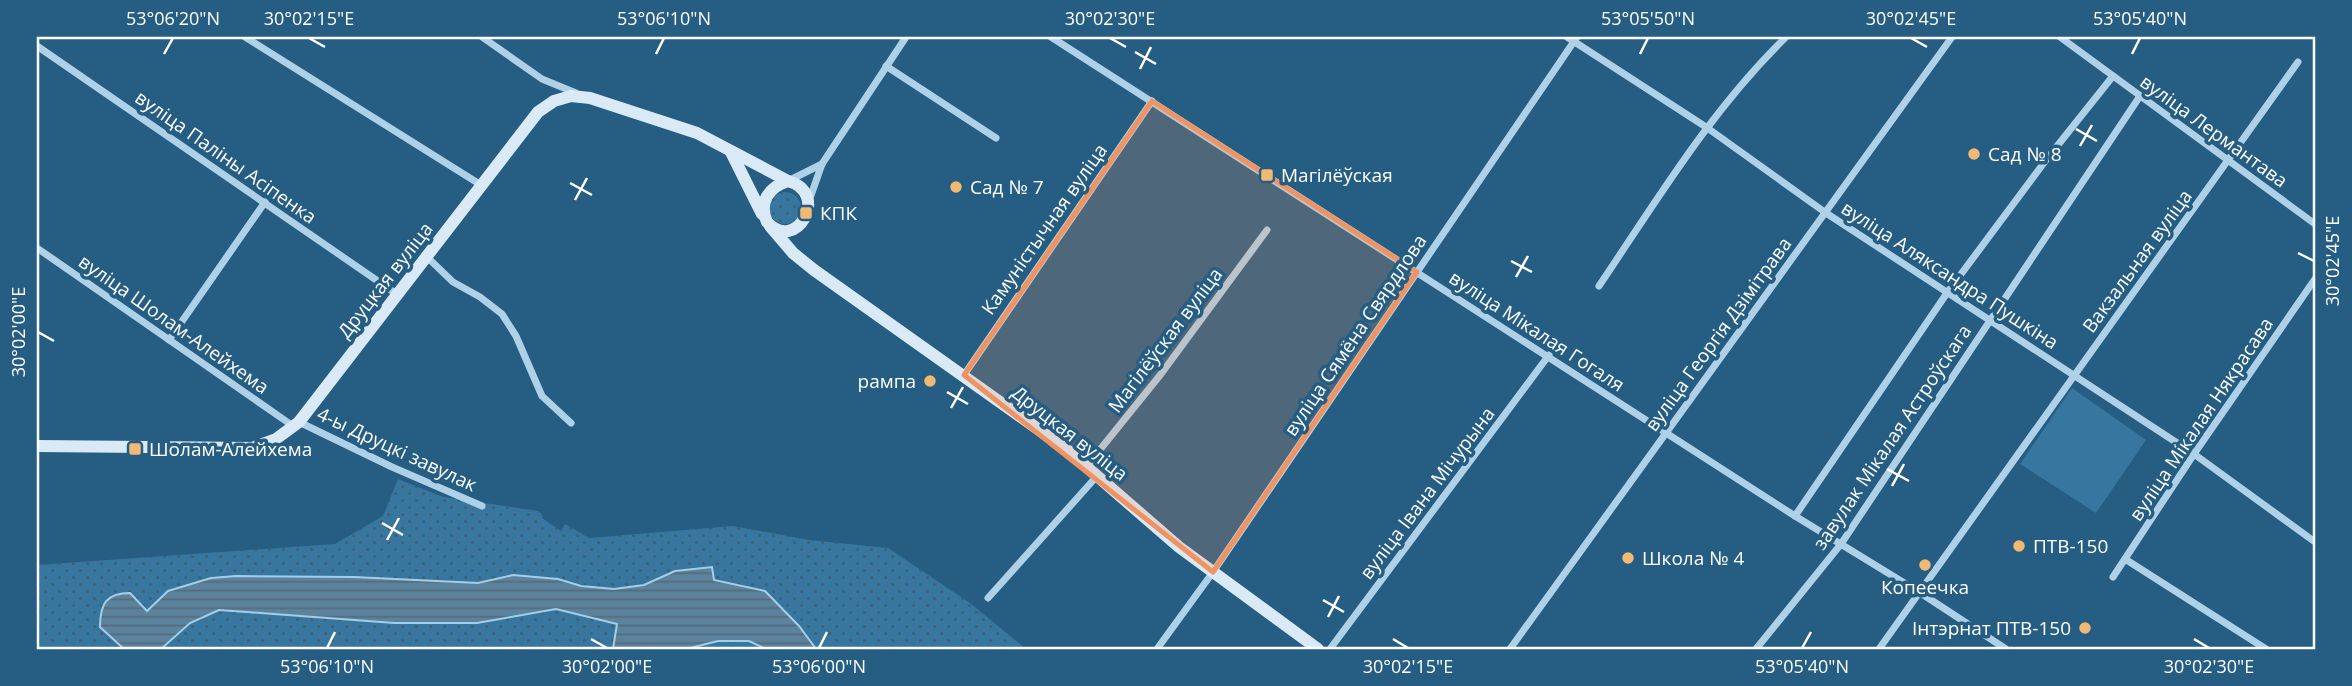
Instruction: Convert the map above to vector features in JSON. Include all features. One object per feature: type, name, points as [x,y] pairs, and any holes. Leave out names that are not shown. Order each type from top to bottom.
[{"type":"main road","name":"Друцкая вуліца","points":[[37,446],[252,448],[276,439],[296,424],[538,112],[554,101],[570,96],[590,98],[697,133],[802,187],[808,204]]},
{"type":"main road","name":"Друцкая вуліца","points":[[731,152],[767,222],[793,253],[1066,449],[1151,524],[1318,649]]},
{"type":"main road","points":[[788,181],[779,184],[766,195],[764,203],[767,222],[782,231],[790,231],[802,222]]},
{"type":"main road","points":[[793,253],[808,204]]},
{"type":"street","points":[[245,37],[481,186]]},
{"type":"street","points":[[482,37],[542,79],[590,98]]},
{"type":"street","points":[[808,204],[822,164],[906,37]]},
{"type":"street","name":"вуліца Мікалая Гогаля","points":[[1051,37],[2006,649]]},
{"type":"street","points":[[1599,286],[1706,127],[1759,63],[1786,37]]},
{"type":"street","name":"вуліца Георгія Дзімітрава","points":[[1510,649],[1952,37]]},
{"type":"street","name":"вуліца Лермантава","points":[[2060,37],[2315,224]]},
{"type":"street","name":"вуліца Аляксандра Пушкіна","points":[[1573,38],[1706,127],[1826,213],[2194,454],[2315,542]]},
{"type":"street","name":"вуліца Сямёна Свярдлова","points":[[1157,649],[1213,572],[1573,38]]},
{"type":"street","name":"вуліца Паліны Асіпенка","points":[[37,46],[398,295]]},
{"type":"street","name":"Вакзальная вуліца","points":[[1879,649],[2298,62]]},
{"type":"street","points":[[886,66],[996,138]]},
{"type":"street","points":[[1796,516],[1947,293],[2046,160],[2113,76]]},
{"type":"street","name":"завулак Мікалая Астроўскага","points":[[1756,649],[1841,544],[2140,96]]},
{"type":"street","name":"Камуністычная вуліца","points":[[964,375],[1152,102]]},
{"type":"street","points":[[788,181],[822,164]]},
{"type":"street","points":[[169,340],[265,202]]},
{"type":"street","name":"Магілёўская вуліца","points":[[1086,467],[1161,374],[1267,230]]},
{"type":"street","name":"вуліца Шолам-Алейхема","points":[[37,247],[169,340],[296,424]]},
{"type":"street","points":[[427,257],[453,282],[480,297],[502,314],[516,336],[542,396],[571,423]]},
{"type":"street","name":"вуліца Мікалая Някрасава","points":[[2113,578],[2194,454],[2315,279]]},
{"type":"street","name":"вуліца Івана Мічурына","points":[[1330,649],[1549,355]]},
{"type":"street","name":"4-ы Друцкі завулак","points":[[296,424],[482,506]]},
{"type":"street","points":[[988,598],[1097,476]]},
{"type":"street","points":[[2125,559],[2266,649]]},
{"type":"highlighted area","points":[[1152,101],[1417,272],[1213,572],[964,375]]},
{"type":"shaded area","points":[[785,192],[797,196],[801,208],[797,220],[785,224],[773,220],[769,208],[773,196]]},
{"type":"shaded area","points":[[2072,388],[2146,440],[2096,513],[2020,464]]},
{"type":"shaded area","points":[[398,479],[443,497],[538,511],[543,515],[542,518],[561,531],[565,524],[589,538],[733,526],[809,540],[888,548],[970,603],[1026,649],[816,649],[799,626],[765,591],[714,580],[711,567],[613,649],[37,649],[37,565],[335,544],[383,516]]},
{"type":"shaded area","points":[[712,567],[714,580],[765,591],[799,626],[816,649],[766,649],[749,641],[718,641],[686,649],[613,649],[617,624],[556,609],[477,623],[394,623],[219,610],[190,623],[161,649],[124,649],[100,627],[103,606],[115,595],[130,593],[147,611],[168,591],[211,578],[354,577],[478,583],[513,575],[558,579],[581,586],[614,589],[644,585],[675,571]]},
{"type":"shaded area","points":[[718,641],[749,641],[766,649],[687,649]]},
{"type":"place","name":"Сад № 8","points":[[1974,154]]},
{"type":"place","name":"Магілёўская","points":[[1267,175]]},
{"type":"place","name":"Сад № 7","points":[[956,187]]},
{"type":"place","name":"КПК","points":[[806,213]]},
{"type":"place","name":"рампа","points":[[930,381]]},
{"type":"place","name":"Шолам-Алейхема","points":[[135,449]]},
{"type":"place","name":"ПТВ-150","points":[[2019,546]]},
{"type":"place","name":"Школа № 4","points":[[1628,558]]},
{"type":"place","name":"Копеечка","points":[[1925,565]]},
{"type":"place","name":"Інтэрнат ПТВ-150","points":[[2085,628]]}]
